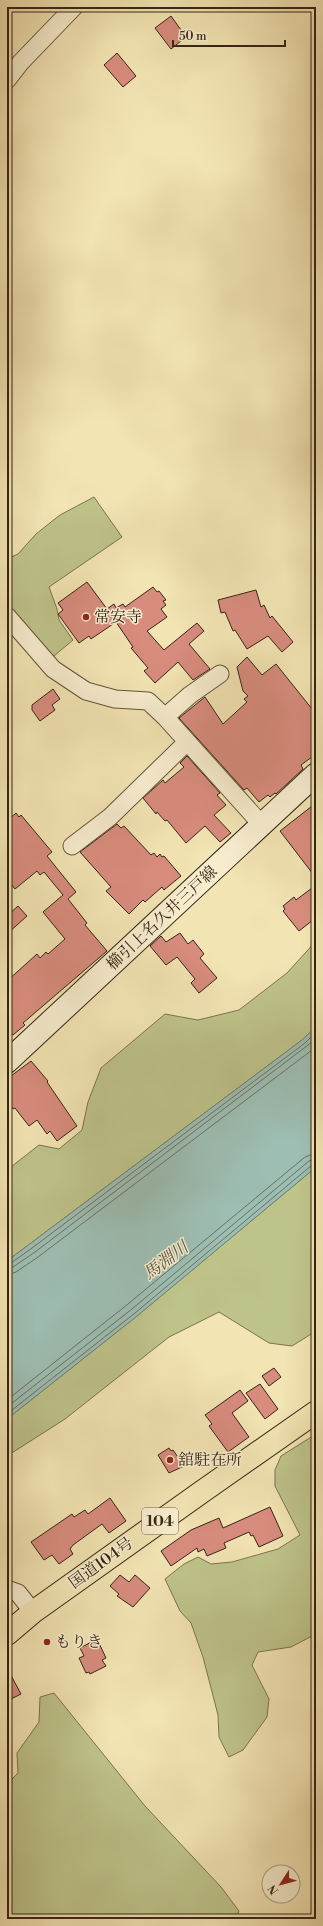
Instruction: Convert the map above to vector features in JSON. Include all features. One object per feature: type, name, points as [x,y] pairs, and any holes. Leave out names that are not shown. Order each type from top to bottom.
[{"type":"highway","name":"国道104号","points":[[7,1634],[33,1612],[202,1490],[316,1412]]},
{"type":"main road","name":"櫛引上名久井三戸線","points":[[7,1062],[316,774]]},
{"type":"street","points":[[7,80],[21,62],[74,7]]},
{"type":"street","points":[[7,616],[53,669],[86,691],[115,699],[148,701],[165,716],[262,825]]},
{"type":"street","points":[[165,716],[190,695],[220,674]]},
{"type":"street","points":[[72,846],[110,816],[187,742]]},
{"type":"street","points":[[7,1589],[18,1593],[33,1612]]},
{"type":"green space","points":[[94,497],[122,537],[49,587],[57,609],[59,620],[73,640],[54,656],[46,651],[24,622],[7,604],[7,559],[18,554],[36,534],[60,515]]},
{"type":"green space","points":[[316,941],[316,1027],[302,1040],[7,1261],[7,1170],[39,1145],[59,1149],[82,1130],[88,1102],[101,1068],[165,1014],[198,1020],[239,1010],[287,973]]},
{"type":"green space","points":[[316,1167],[316,1331],[292,1346],[269,1343],[219,1312],[169,1337],[65,1419],[7,1456],[7,1419],[137,1316]]},
{"type":"green space","points":[[316,1434],[316,1634],[291,1647],[258,1652],[252,1665],[269,1699],[267,1717],[243,1750],[229,1757],[219,1737],[218,1715],[203,1657],[191,1623],[180,1611],[165,1579],[184,1564],[198,1557],[211,1564],[232,1562],[278,1549],[300,1535],[275,1486],[275,1470],[281,1456]]},
{"type":"green space","points":[[54,1693],[145,1806],[221,1887],[239,1911],[236,1919],[7,1919],[7,1784],[18,1773],[17,1753],[39,1722],[40,1697]]},
{"type":"water","name":"馬淵川","points":[[316,1027],[316,1167],[137,1316],[7,1419],[7,1261],[302,1040]]},
{"type":"building","points":[[171,16],[186,37],[171,49],[155,28]]},
{"type":"building","points":[[117,53],[136,76],[123,87],[104,65]]},
{"type":"building","points":[[87,582],[107,609],[114,604],[116,608],[123,604],[125,607],[153,587],[157,592],[159,591],[166,600],[163,601],[166,605],[161,609],[167,617],[147,631],[164,650],[197,623],[204,631],[189,644],[210,669],[193,680],[178,662],[155,683],[144,671],[148,668],[131,648],[133,647],[116,622],[91,639],[89,636],[79,643],[58,614],[63,610],[58,603]]},
{"type":"building","points":[[256,590],[261,607],[264,605],[270,618],[272,616],[293,642],[282,652],[268,636],[247,649],[235,630],[233,631],[225,612],[221,613],[218,600]]},
{"type":"building","points":[[247,657],[262,675],[276,664],[316,714],[316,754],[301,765],[303,769],[276,794],[275,793],[270,797],[268,795],[259,802],[247,788],[244,790],[179,718],[205,697],[223,724],[247,702],[244,699],[248,696],[243,691],[237,667]]},
{"type":"building","points":[[53,689],[60,699],[52,705],[55,710],[40,721],[32,710],[32,705]]},
{"type":"building","points":[[187,756],[220,793],[217,795],[226,805],[214,815],[231,833],[220,842],[205,826],[186,843],[167,820],[165,821],[157,812],[156,814],[143,798],[163,780],[165,783],[184,767],[180,763]]},
{"type":"building","points":[[316,803],[316,878],[280,831]]},
{"type":"building","points":[[16,813],[19,817],[21,815],[52,852],[47,856],[76,892],[68,899],[87,923],[85,925],[107,951],[23,1023],[25,1025],[13,1035],[7,1028],[7,981],[37,954],[40,958],[46,952],[48,954],[65,939],[43,912],[63,895],[44,872],[40,875],[37,871],[15,889],[7,879],[7,821]]},
{"type":"building","points":[[117,824],[121,828],[124,826],[151,855],[154,853],[157,857],[160,854],[162,857],[164,856],[181,876],[164,890],[162,887],[145,902],[143,900],[129,914],[106,891],[111,887],[80,852]]},
{"type":"building","points":[[316,885],[316,914],[311,917],[313,920],[299,931],[283,911],[285,909],[283,906],[294,897],[296,900]]},
{"type":"building","points":[[18,906],[27,916],[7,934],[7,916]]},
{"type":"building","points":[[180,933],[188,944],[193,940],[204,954],[200,958],[217,978],[199,993],[191,983],[195,979],[177,957],[166,965],[150,946],[161,936],[166,942]]},
{"type":"building","points":[[31,1061],[48,1081],[47,1082],[77,1126],[57,1141],[50,1131],[47,1134],[37,1120],[29,1126],[15,1108],[13,1109],[7,1101],[7,1079]]},
{"type":"building","points":[[274,1368],[281,1377],[269,1386],[262,1376]]},
{"type":"building","points":[[260,1384],[278,1409],[265,1419],[246,1393]]},
{"type":"building","points":[[240,1390],[248,1401],[232,1413],[249,1437],[228,1452],[209,1426],[212,1424],[205,1415]]},
{"type":"building","points":[[169,1448],[171,1451],[173,1450],[184,1466],[169,1473],[158,1455]]},
{"type":"building","points":[[110,1498],[126,1521],[109,1533],[102,1524],[73,1545],[70,1549],[73,1554],[59,1564],[52,1555],[44,1560],[31,1542],[72,1514],[74,1517],[85,1510],[88,1514]]},
{"type":"building","points":[[270,1507],[283,1536],[259,1547],[253,1535],[251,1536],[249,1532],[224,1543],[226,1548],[207,1556],[204,1549],[198,1552],[197,1548],[171,1566],[161,1551],[191,1530],[219,1518],[223,1528]]},
{"type":"building","points":[[120,1575],[129,1582],[135,1575],[150,1588],[133,1607],[117,1596],[119,1594],[110,1586]]},
{"type":"building","points":[[97,1639],[106,1658],[102,1660],[106,1666],[90,1674],[89,1672],[86,1673],[79,1658],[84,1656],[80,1648]]},
{"type":"building","points":[[7,1668],[21,1694],[7,1701]]},
{"type":"place","name":"常安寺","points":[[86,617]]},
{"type":"place","name":"舘駐在所","points":[[170,1460]]},
{"type":"place","name":"もりき","points":[[47,1642]]}]
